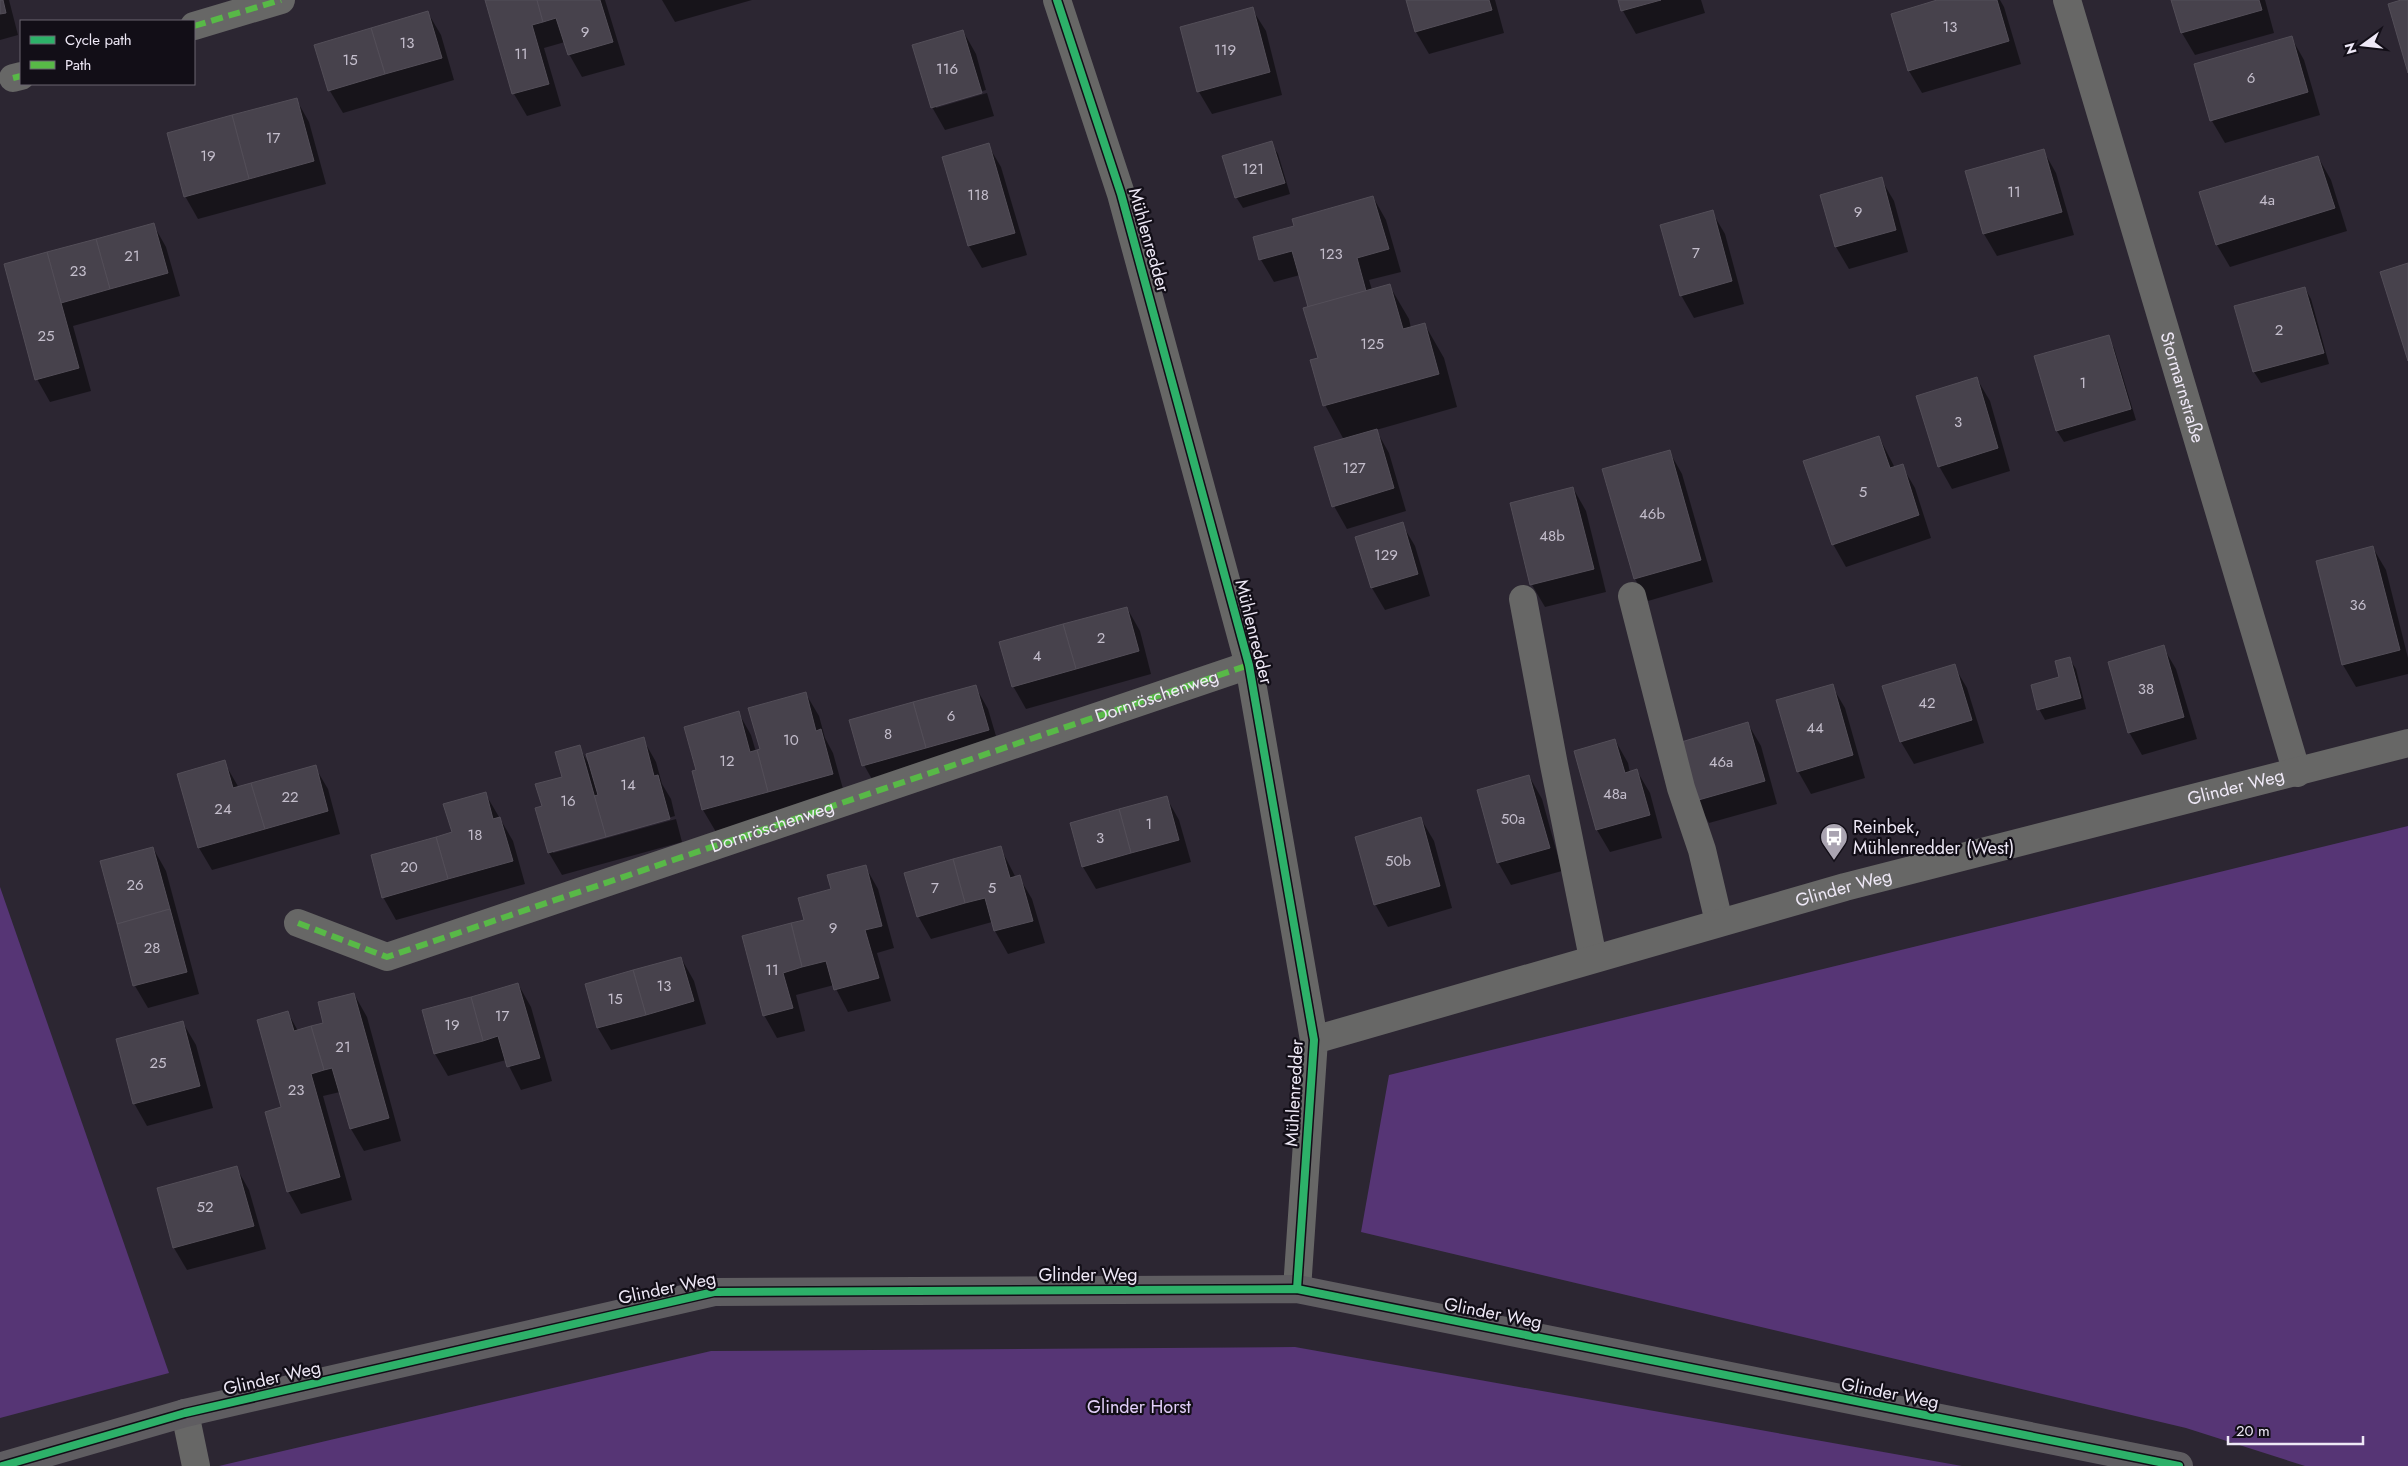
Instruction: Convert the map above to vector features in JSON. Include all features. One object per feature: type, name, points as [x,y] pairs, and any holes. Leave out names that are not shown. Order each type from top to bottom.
[{"type":"main road","name":"Glinder Weg","points":[[2,1466],[185,1413],[714,1292],[1297,1289],[2179,1466]]},
{"type":"street","points":[[195,26],[281,0]]},
{"type":"street","name":"Mühlenredder","points":[[1057,0],[1120,194],[1249,665],[1314,1040],[1297,1289]]},
{"type":"street","name":"Stormarnstraße","points":[[2067,0],[2297,773]]},
{"type":"street","points":[[1632,596],[1681,788],[1702,850],[1719,922]]},
{"type":"street","points":[[1524,599],[1554,765],[1593,958]]},
{"type":"street","name":"Dornröschenweg","points":[[298,923],[387,957],[1249,665]]},
{"type":"street","name":"Glinder Weg","points":[[1314,1040],[1855,884],[2297,773],[2408,743]]},
{"type":"street","points":[[185,1413],[196,1466]]},
{"type":"green space","points":[[2408,826],[2408,1466],[2305,1466],[2186,1428],[1361,1232],[1389,1075]]},
{"type":"green space","points":[[0,887],[169,1373],[0,1418]]},
{"type":"green space","name":"Glinder Horst","points":[[1295,1347],[1962,1466],[219,1466],[711,1351]]},
{"type":"building","points":[[0,0],[3,0],[6,13],[0,14]]},
{"type":"building","points":[[485,0],[537,0],[543,22],[532,25],[549,84],[512,94]]},
{"type":"building","points":[[537,0],[600,0],[613,42],[568,55],[556,18],[543,22]]},
{"type":"building","points":[[1406,0],[1489,0],[1492,10],[1415,32]]},
{"type":"building","points":[[1618,0],[1661,0],[1621,11]]},
{"type":"building","points":[[1937,0],[1997,0],[2009,41],[1908,71],[1891,14]]},
{"type":"building","points":[[2171,0],[2259,0],[2262,10],[2181,33]]},
{"type":"building","points":[[2408,0],[2408,73],[2388,4]]},
{"type":"building","points":[[1253,7],[1270,72],[1197,92],[1180,27]]},
{"type":"building","points":[[428,11],[442,58],[385,74],[371,28]]},
{"type":"building","points":[[371,28],[385,74],[328,91],[314,45]]},
{"type":"building","points":[[963,30],[982,93],[931,108],[912,45]]},
{"type":"building","points":[[2292,36],[2308,92],[2210,121],[2194,64]]},
{"type":"building","points":[[297,98],[314,161],[249,179],[232,115]]},
{"type":"building","points":[[232,115],[249,179],[184,197],[167,133]]},
{"type":"building","points":[[1272,141],[1285,183],[1235,198],[1222,156]]},
{"type":"building","points":[[989,143],[1015,233],[968,246],[942,157]]},
{"type":"building","points":[[2044,149],[2062,212],[1983,234],[1965,171]]},
{"type":"building","points":[[2318,156],[2335,208],[2216,245],[2199,192]]},
{"type":"building","points":[[1882,177],[1896,230],[1835,247],[1820,195]]},
{"type":"building","points":[[1373,196],[1389,249],[1357,258],[1366,291],[1308,307],[1292,251],[1259,260],[1253,237],[1294,226],[1292,219]]},
{"type":"building","points":[[1713,210],[1732,281],[1680,296],[1660,225]]},
{"type":"building","points":[[154,223],[168,273],[110,289],[96,239]]},
{"type":"building","points":[[96,239],[110,289],[61,303],[47,252]]},
{"type":"building","points":[[47,252],[79,368],[35,380],[4,264]]},
{"type":"building","points":[[2408,263],[2408,361],[2380,272]]},
{"type":"building","points":[[1390,284],[1403,329],[1425,323],[1439,374],[1323,406],[1310,360],[1318,358],[1303,308]]},
{"type":"building","points":[[2305,287],[2324,353],[2253,372],[2234,306]]},
{"type":"building","points":[[2109,335],[2131,409],[2056,431],[2034,356]]},
{"type":"building","points":[[1977,377],[1998,448],[1938,467],[1916,396]]},
{"type":"building","points":[[1377,429],[1394,488],[1332,507],[1314,447]]},
{"type":"building","points":[[1879,436],[1890,468],[1903,464],[1919,515],[1832,545],[1803,461]]},
{"type":"building","points":[[1670,450],[1701,560],[1634,579],[1602,469]]},
{"type":"building","points":[[1573,487],[1594,569],[1530,585],[1510,503]]},
{"type":"building","points":[[1403,522],[1418,574],[1371,588],[1355,537]]},
{"type":"building","points":[[2373,546],[2400,650],[2342,665],[2316,561]]},
{"type":"building","points":[[1127,607],[1139,651],[1076,669],[1063,624]]},
{"type":"building","points":[[1063,624],[1076,669],[1012,687],[999,642]]},
{"type":"building","points":[[2164,645],[2184,717],[2128,733],[2108,662]]},
{"type":"building","points":[[2070,657],[2081,698],[2037,710],[2031,685],[2059,677],[2055,661]]},
{"type":"building","points":[[1955,664],[1972,720],[1900,742],[1882,686]]},
{"type":"building","points":[[1833,684],[1853,755],[1797,772],[1776,700]]},
{"type":"building","points":[[976,685],[989,730],[926,748],[913,702]]},
{"type":"building","points":[[806,692],[816,731],[821,729],[833,774],[768,792],[757,750],[760,749],[748,708]]},
{"type":"building","points":[[913,702],[926,748],[862,766],[849,720]]},
{"type":"building","points":[[739,711],[750,752],[757,750],[768,792],[702,810],[692,771],[696,770],[684,727]]},
{"type":"building","points":[[1748,722],[1765,781],[1695,801],[1678,743]]},
{"type":"building","points":[[644,737],[654,776],[658,775],[670,819],[606,837],[594,796],[598,795],[586,754]]},
{"type":"building","points":[[1615,739],[1625,773],[1637,769],[1650,815],[1596,830],[1574,751]]},
{"type":"building","points":[[580,745],[606,837],[548,853],[535,808],[542,806],[535,784],[562,777],[555,752]]},
{"type":"building","points":[[225,760],[233,788],[251,783],[265,829],[198,848],[177,774]]},
{"type":"building","points":[[316,765],[328,811],[265,829],[251,783]]},
{"type":"building","points":[[1529,775],[1550,848],[1497,863],[1477,790]]},
{"type":"building","points":[[486,792],[493,819],[500,817],[513,861],[448,879],[436,837],[452,832],[443,804]]},
{"type":"building","points":[[1167,796],[1179,840],[1131,853],[1119,809]]},
{"type":"building","points":[[1119,809],[1131,853],[1082,867],[1070,823]]},
{"type":"building","points":[[1421,817],[1440,886],[1374,905],[1355,837]]},
{"type":"building","points":[[436,837],[448,879],[382,898],[371,855]]},
{"type":"building","points":[[1001,846],[1010,878],[1020,875],[1033,921],[994,931],[985,898],[965,903],[953,859]]},
{"type":"building","points":[[153,847],[170,909],[117,924],[100,861]]},
{"type":"building","points":[[953,859],[965,903],[917,917],[904,873]]},
{"type":"building","points":[[866,865],[882,926],[865,930],[879,978],[834,990],[826,961],[802,967],[791,923],[804,920],[798,898],[831,889],[827,875]]},
{"type":"building","points":[[170,909],[187,972],[133,986],[117,924]]},
{"type":"building","points":[[791,923],[802,967],[783,973],[793,1008],[763,1016],[742,936]]},
{"type":"building","points":[[681,957],[694,1001],[646,1015],[633,970]]},
{"type":"building","points":[[633,970],[646,1015],[597,1028],[585,984]]},
{"type":"building","points":[[518,983],[540,1058],[507,1067],[498,1036],[483,1041],[471,997]]},
{"type":"building","points":[[354,993],[389,1118],[350,1129],[332,1068],[324,1070],[311,1026],[323,1023],[318,1002]]},
{"type":"building","points":[[471,997],[483,1041],[434,1054],[422,1010]]},
{"type":"building","points":[[288,1011],[294,1031],[311,1026],[324,1070],[311,1074],[340,1177],[287,1192],[265,1112],[281,1107],[257,1020]]},
{"type":"building","points":[[183,1021],[200,1086],[133,1104],[116,1039]]},
{"type":"building","points":[[237,1166],[254,1226],[173,1248],[157,1188]]},
{"type":"marked path","points":[[195,26],[281,0]]},
{"type":"marked path","points":[[13,78],[20,76]]},
{"type":"marked path","points":[[298,923],[387,957],[1249,665]]},
{"type":"cycle path","points":[[1057,0],[1121,194],[1249,665],[1314,1040],[1297,1289]]},
{"type":"cycle path","points":[[2,1466],[185,1413],[714,1292],[1297,1289],[2179,1466]]},
{"type":"place","name":"Reinbek, Mühlenredder (West)","points":[[1834,861]]}]
